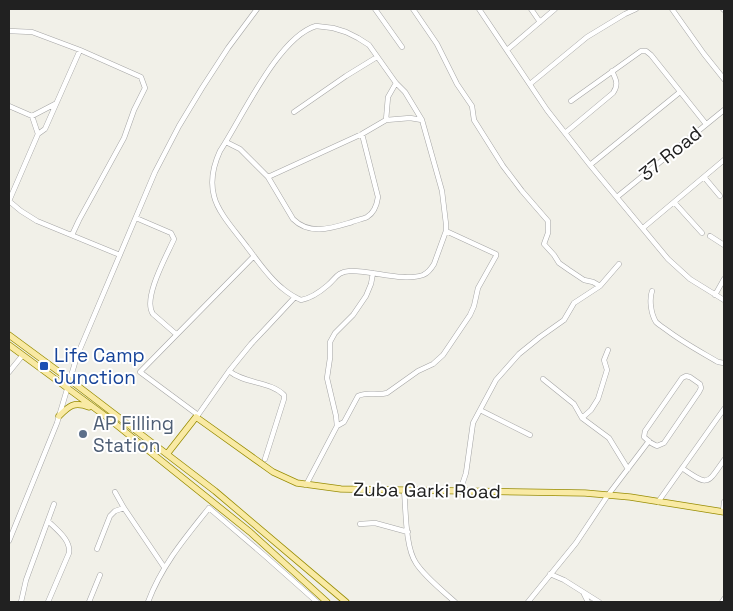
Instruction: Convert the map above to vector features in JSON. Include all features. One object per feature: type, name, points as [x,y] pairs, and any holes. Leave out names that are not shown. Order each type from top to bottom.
[{"type":"main road","points":[[9,335],[215,491],[346,602]]},
{"type":"main road","points":[[9,346],[102,413],[250,532],[327,602]]},
{"type":"main road","points":[[59,416],[68,407],[73,405],[84,405],[102,413]]},
{"type":"main road","points":[[167,454],[197,416]]},
{"type":"main road","name":"Zuba Garki Road","points":[[197,416],[273,472],[306,485],[404,490],[564,492],[608,495],[724,512]]},
{"type":"street","points":[[9,541],[59,416],[76,356],[155,172],[179,126],[202,88],[228,48],[257,9]]},
{"type":"street","points":[[376,9],[402,48]]},
{"type":"street","points":[[413,9],[438,44],[457,84],[472,106],[474,120],[503,166],[548,221],[548,233],[544,244],[559,262],[569,270],[584,280],[600,286]]},
{"type":"street","points":[[479,9],[547,110],[642,228],[680,271],[724,300]]},
{"type":"street","points":[[531,9],[540,22]]},
{"type":"street","points":[[507,50],[555,9]]},
{"type":"street","points":[[622,9],[624,14]]},
{"type":"street","points":[[530,84],[587,37],[624,14],[636,9]]},
{"type":"street","points":[[672,9],[724,79]]},
{"type":"street","points":[[316,26],[346,32],[369,46],[378,57],[396,83],[405,92],[422,120],[442,191],[446,231],[434,264],[425,274],[405,277],[350,271],[343,272],[309,298],[301,300],[281,288],[271,278],[218,208],[212,184],[216,160],[262,79],[291,42],[307,28],[316,26]]},
{"type":"street","points":[[9,31],[32,32],[80,50],[141,76],[145,88],[134,110],[124,138],[72,235]]},
{"type":"street","points":[[80,50],[45,129],[38,134],[9,201],[37,221],[120,255]]},
{"type":"street","points":[[571,101],[640,51],[646,51],[706,124]]},
{"type":"street","points":[[294,112],[346,76],[378,57]]},
{"type":"street","points":[[565,133],[613,93],[617,82],[612,71]]},
{"type":"street","points":[[386,120],[388,97],[396,83]]},
{"type":"street","points":[[590,165],[680,92]]},
{"type":"street","points":[[32,116],[56,103]]},
{"type":"street","points":[[9,106],[32,116],[38,134]]},
{"type":"street","name":"37 Road","points":[[616,197],[724,110]]},
{"type":"street","points":[[268,178],[362,134],[386,120],[410,118],[422,120]]},
{"type":"street","points":[[226,142],[240,149],[268,178],[293,219],[305,227],[321,229],[335,227],[368,217],[378,202],[362,134]]},
{"type":"street","points":[[642,228],[724,160]]},
{"type":"street","points":[[704,177],[720,196]]},
{"type":"street","points":[[674,202],[702,233]]},
{"type":"street","points":[[136,218],[171,234],[174,239],[156,279],[150,300],[150,310],[176,334]]},
{"type":"street","points":[[306,485],[337,426],[344,422],[358,396],[368,393],[387,394],[433,364],[443,355],[470,315],[478,288],[496,254],[446,231]]},
{"type":"street","points":[[710,236],[724,245]]},
{"type":"street","points":[[254,256],[140,372],[197,416],[229,370],[294,297]]},
{"type":"street","points":[[460,490],[466,473],[473,423],[496,380],[519,354],[540,336],[564,320],[574,303],[600,286],[619,264]]},
{"type":"street","points":[[337,426],[327,378],[330,342],[335,333],[353,315],[366,296],[373,273]]},
{"type":"street","points":[[716,295],[724,279]]},
{"type":"street","points":[[652,291],[650,296],[651,306],[657,323],[676,337],[718,362],[724,363]]},
{"type":"street","points":[[582,418],[591,410],[598,399],[607,370],[604,360],[608,350]]},
{"type":"street","points":[[9,372],[22,356]]},
{"type":"street","points":[[229,370],[239,377],[278,390],[284,395],[265,459]]},
{"type":"street","points":[[688,376],[700,384],[699,392],[664,443],[657,446],[649,442],[644,437],[644,431],[682,378],[688,376]]},
{"type":"street","points":[[543,379],[574,404],[582,418],[609,438],[628,469]]},
{"type":"street","points":[[658,502],[724,409]]},
{"type":"street","points":[[480,410],[530,435]]},
{"type":"street","points":[[528,602],[576,543],[608,495],[649,442]]},
{"type":"street","points":[[682,468],[696,478],[707,481],[724,460]]},
{"type":"street","points":[[404,490],[410,550],[416,564],[455,602]]},
{"type":"street","points":[[115,492],[164,567]]},
{"type":"street","points":[[724,502],[724,512]]},
{"type":"street","points":[[155,602],[149,600],[164,567],[213,503]]},
{"type":"street","points":[[21,602],[26,580],[54,504]]},
{"type":"street","points":[[97,549],[110,516],[115,511],[124,508]]},
{"type":"street","points":[[209,508],[317,602]]},
{"type":"street","points":[[48,522],[69,544],[70,549],[48,602]]},
{"type":"street","points":[[360,524],[375,523],[408,532]]},
{"type":"street","points":[[550,574],[564,580],[599,602]]},
{"type":"street","points":[[89,602],[100,575]]},
{"type":"street","points":[[584,592],[588,602]]},
{"type":"place","name":"Life Camp Junction","points":[[44,366]]},
{"type":"place","name":"AP Filling Station","points":[[83,434]]}]
